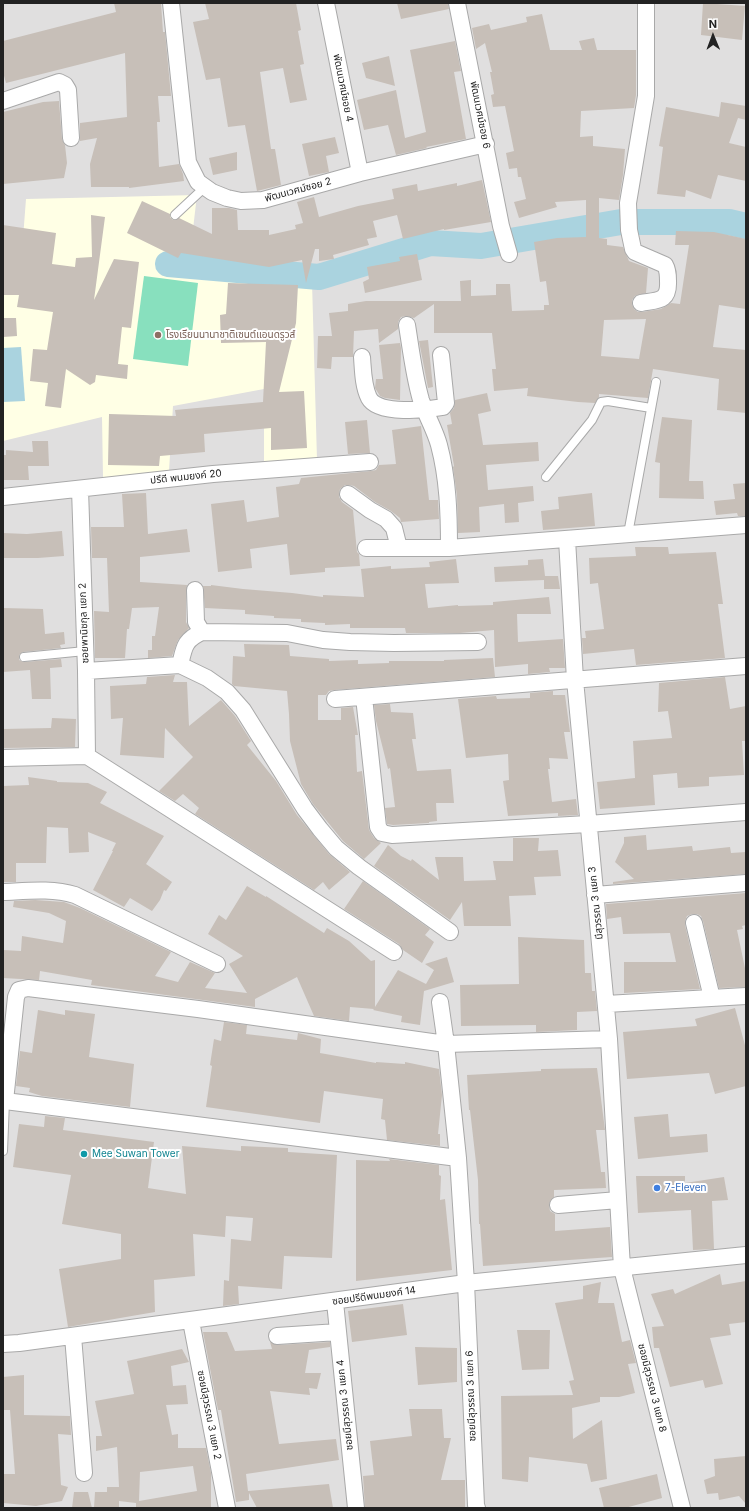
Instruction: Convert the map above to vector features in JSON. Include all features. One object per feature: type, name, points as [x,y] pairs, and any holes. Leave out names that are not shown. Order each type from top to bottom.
[{"type":"street","name":"พัฒนเวศม์ซอย 2","points":[[171,3],[188,162],[198,182],[227,198],[241,201],[263,200],[360,173],[486,144]]},
{"type":"street","name":"พัฒนเวศม์ซอย 4","points":[[326,3],[360,173]]},
{"type":"street","name":"พัฒนเวศม์ซอย 6","points":[[457,3],[501,226],[508,250]]},
{"type":"street","points":[[641,303],[665,297],[668,292],[668,269],[663,264],[635,252],[630,230],[628,202],[646,96],[646,3]]},
{"type":"street","points":[[3,101],[59,82],[63,83],[68,90],[71,138]]},
{"type":"street","points":[[407,325],[417,384],[425,410],[439,443],[449,503],[449,548]]},
{"type":"street","points":[[362,358],[366,389],[369,398],[373,403],[392,409],[425,410],[444,407],[446,403],[441,355]]},
{"type":"street","name":"ปรีดี พนมยงค์ 20","points":[[3,497],[213,474],[370,462]]},
{"type":"street","name":"ซอยพานิชกุล แยก 2","points":[[80,489],[86,671],[86,756]]},
{"type":"street","points":[[348,494],[370,510],[386,519],[394,528],[398,548]]},
{"type":"street","points":[[366,548],[449,548],[746,524]]},
{"type":"street","name":"มีสุวรรณ 3 แยก 3","points":[[567,539],[575,680],[609,1039],[622,1268]]},
{"type":"street","points":[[195,590],[196,622],[202,632]]},
{"type":"street","points":[[180,665],[185,646],[188,641],[192,636],[202,632],[288,633],[323,640],[350,642],[478,642]]},
{"type":"street","points":[[86,671],[180,665],[207,678],[227,692],[243,710],[305,809],[336,848],[359,867],[450,932]]},
{"type":"street","points":[[335,699],[746,666]]},
{"type":"street","points":[[364,697],[378,827],[382,833],[392,835],[588,824],[746,812]]},
{"type":"street","points":[[3,758],[86,756],[394,952]]},
{"type":"street","points":[[595,895],[746,883]]},
{"type":"street","points":[[3,892],[49,891],[75,895],[217,964]]},
{"type":"street","points":[[694,923],[712,998]]},
{"type":"street","points":[[458,1158],[5,1101],[16,997],[19,990],[28,988],[198,1009],[446,1044],[609,1039]]},
{"type":"street","points":[[606,1004],[746,996]]},
{"type":"street","name":"ซอยมีสุวรรณ 3 แยก 6","points":[[440,1002],[458,1158],[477,1508]]},
{"type":"street","points":[[558,1205],[618,1200]]},
{"type":"street","name":"ซอยปรีดีพนมยงค์ 14","points":[[3,1344],[191,1321],[466,1284],[746,1255]]},
{"type":"street","name":"ซอยมีสุวรรณ 3 แยก 8","points":[[622,1268],[682,1508]]},
{"type":"street","name":"ซอยมีสุวรรณ 3 แยก 4","points":[[335,1302],[356,1508]]},
{"type":"street","name":"ซอยมีสุวรรณ 3 แยก 2","points":[[191,1321],[227,1508]]},
{"type":"street","points":[[277,1336],[338,1332]]},
{"type":"street","points":[[73,1336],[84,1473]]},
{"type":"lane","points":[[175,215],[205,187]]},
{"type":"lane","points":[[628,534],[656,382]]},
{"type":"lane","points":[[546,477],[584,432],[601,402],[608,401],[651,408]]},
{"type":"lane","points":[[24,657],[85,651]]},
{"type":"lane","points":[[3,1151],[5,1101]]},
{"type":"shaded area","points":[[3,3],[746,3],[746,1508],[3,1508]]},
{"type":"shaded area","name":"โรงเรียนนานาชาติเซนต์แอนดรูวส์","points":[[197,195],[188,272],[312,282],[317,460],[264,463],[264,389],[173,406],[169,471],[103,478],[102,417],[3,441],[3,260],[21,264],[26,199]]},
{"type":"green space","points":[[144,276],[198,283],[188,366],[133,359]]},
{"type":"water","points":[[21,347],[25,401],[3,402],[3,348]]},
{"type":"building","points":[[114,3],[161,3],[171,96],[158,96],[160,122],[157,122],[159,167],[179,164],[184,181],[129,188],[91,187],[90,164],[97,138],[80,141],[80,123],[127,117],[125,53],[6,83],[3,72],[3,41],[116,12]]},
{"type":"building","points":[[205,3],[296,3],[301,30],[298,31],[304,64],[300,65],[307,100],[290,103],[283,68],[260,72],[271,149],[275,149],[281,185],[257,191],[245,125],[228,127],[220,78],[206,80],[193,22],[209,19]]},
{"type":"building","points":[[397,3],[448,3],[449,9],[401,19]]},
{"type":"building","points":[[703,3],[745,6],[742,40],[701,35]]},
{"type":"building","points":[[542,14],[550,50],[582,50],[579,41],[594,38],[597,50],[636,50],[636,95],[634,108],[581,111],[580,137],[593,136],[593,146],[625,149],[619,200],[599,198],[599,238],[607,239],[607,245],[623,247],[629,261],[648,268],[646,293],[635,296],[632,300],[634,309],[638,312],[642,312],[661,309],[671,303],[680,304],[689,245],[675,245],[676,231],[714,232],[746,239],[746,309],[719,305],[713,347],[746,350],[746,413],[717,410],[719,379],[653,369],[648,398],[599,394],[599,397],[595,403],[527,396],[528,388],[494,391],[492,369],[496,369],[492,333],[434,333],[434,304],[414,318],[406,316],[401,317],[398,322],[398,329],[379,343],[378,329],[354,331],[353,357],[332,357],[331,369],[317,368],[318,336],[332,336],[329,313],[348,311],[348,304],[366,301],[461,301],[460,281],[471,280],[471,296],[496,295],[496,284],[510,284],[512,311],[544,310],[544,305],[549,305],[546,281],[540,282],[534,242],[557,238],[586,237],[586,200],[555,202],[557,207],[519,218],[514,202],[526,199],[521,177],[518,177],[517,168],[509,169],[506,153],[514,151],[505,106],[493,107],[491,95],[494,94],[490,72],[492,72],[485,43],[476,49],[472,28],[489,24],[491,30],[527,22],[526,17]],"holes":[[[646,319],[639,359],[601,356],[604,320]]]},
{"type":"building","points":[[455,41],[461,71],[454,72],[466,139],[396,155],[388,125],[364,130],[357,100],[396,90],[405,138],[426,132],[410,50]]},
{"type":"building","points":[[389,56],[395,86],[366,78],[362,63]]},
{"type":"building","points":[[59,101],[62,139],[65,145],[67,163],[64,178],[3,184],[3,112],[43,102]]},
{"type":"building","points":[[721,102],[746,106],[746,120],[738,118],[729,143],[746,147],[746,181],[718,175],[711,199],[686,190],[685,197],[657,194],[663,147],[659,146],[666,107],[719,117]]},
{"type":"building","points":[[335,137],[339,153],[326,156],[329,172],[309,176],[302,144]]},
{"type":"building","points":[[237,152],[237,170],[213,175],[209,158]]},
{"type":"building","points":[[482,180],[491,222],[444,229],[403,239],[397,215],[373,221],[377,237],[367,239],[369,245],[333,255],[334,259],[319,261],[319,249],[315,249],[306,283],[302,260],[269,267],[181,253],[178,258],[127,233],[142,201],[170,214],[170,217],[173,220],[179,218],[212,234],[212,208],[229,208],[237,210],[238,230],[269,230],[269,235],[296,229],[295,225],[303,223],[297,202],[314,197],[319,217],[358,206],[394,199],[392,189],[417,184],[418,191],[457,183],[457,186]]},
{"type":"building","points":[[91,215],[105,217],[94,300],[114,259],[139,262],[131,328],[122,327],[118,364],[128,365],[127,379],[96,375],[95,382],[90,385],[66,369],[61,408],[45,406],[48,383],[30,381],[33,349],[47,350],[53,312],[17,307],[19,295],[3,295],[3,225],[56,233],[52,264],[75,267],[76,258],[92,257]]},
{"type":"building","points":[[417,254],[422,280],[365,293],[363,282],[369,279],[367,267],[400,261],[399,257]]},
{"type":"building","points":[[228,283],[298,285],[296,323],[279,392],[304,391],[307,448],[271,450],[271,428],[204,434],[205,452],[160,456],[159,466],[108,465],[109,414],[176,416],[175,410],[263,402],[266,342],[221,343],[220,315],[226,314]]},
{"type":"building","points":[[3,318],[16,318],[17,336],[3,337]]},
{"type":"building","points":[[428,340],[433,387],[428,388],[419,341]]},
{"type":"building","points":[[400,343],[400,400],[385,398],[380,396],[375,388],[376,379],[383,379],[379,345]]},
{"type":"building","points":[[487,393],[491,411],[478,414],[483,445],[538,442],[539,461],[486,465],[488,490],[533,486],[534,501],[518,503],[519,522],[505,523],[504,504],[479,507],[480,532],[458,533],[457,496],[454,466],[447,425],[452,424],[450,413],[454,408],[455,400]]},
{"type":"building","points":[[662,417],[692,420],[689,481],[703,481],[704,499],[659,498],[660,463],[655,462]]},
{"type":"building","points":[[367,420],[370,453],[348,454],[345,422]]},
{"type":"building","points":[[421,426],[429,500],[438,500],[439,519],[401,522],[400,518],[391,511],[375,502],[354,486],[345,485],[340,489],[339,497],[342,502],[353,510],[357,552],[359,554],[360,566],[325,568],[325,572],[290,575],[287,544],[250,549],[252,568],[218,572],[211,504],[244,500],[247,522],[279,517],[276,487],[299,484],[301,478],[371,471],[376,470],[379,465],[396,464],[392,430]]},
{"type":"building","points":[[32,441],[48,441],[49,466],[28,466],[29,480],[3,480],[3,455],[6,455],[6,450],[33,452]]},
{"type":"building","points":[[746,483],[746,516],[738,516],[737,513],[716,515],[714,501],[735,499],[733,484]]},
{"type":"building","points":[[146,493],[148,534],[187,529],[190,552],[140,557],[140,582],[187,585],[186,622],[189,628],[178,640],[172,656],[148,658],[148,650],[152,650],[152,636],[155,636],[159,607],[132,608],[129,629],[127,629],[125,658],[95,658],[94,611],[109,612],[107,558],[92,558],[91,527],[124,527],[122,494]]},
{"type":"building","points":[[592,493],[595,526],[543,530],[541,511],[559,509],[558,497]]},
{"type":"building","points":[[62,531],[64,556],[3,558],[3,533],[27,534]]},
{"type":"building","points":[[635,547],[668,547],[669,554],[716,552],[723,604],[718,604],[725,658],[636,665],[634,649],[583,654],[582,638],[586,638],[585,631],[604,629],[598,583],[590,584],[589,558],[636,556]]},
{"type":"building","points":[[456,559],[459,583],[425,584],[428,608],[458,605],[493,605],[493,602],[549,597],[551,614],[517,614],[518,642],[563,639],[565,668],[549,668],[550,672],[528,674],[528,664],[495,667],[494,630],[460,633],[406,633],[405,628],[350,628],[350,624],[325,625],[325,623],[301,622],[301,619],[274,618],[274,616],[245,614],[245,610],[205,608],[203,586],[211,585],[323,597],[323,595],[364,597],[361,569],[391,566],[391,569],[430,567],[429,562]]},
{"type":"building","points":[[543,559],[545,576],[558,576],[560,589],[544,589],[544,580],[495,582],[494,567],[528,565],[528,560]]},
{"type":"building","points":[[3,608],[43,609],[45,634],[64,632],[65,644],[60,645],[61,648],[23,652],[19,655],[19,660],[24,662],[61,659],[62,667],[50,668],[51,699],[32,699],[30,670],[3,672]]},
{"type":"building","points":[[244,644],[289,645],[290,656],[329,659],[329,661],[358,660],[358,664],[389,663],[389,661],[444,661],[493,658],[495,677],[334,690],[329,691],[326,695],[318,695],[318,720],[341,720],[341,708],[353,707],[358,735],[355,735],[357,772],[362,771],[369,830],[374,838],[381,843],[364,859],[343,841],[313,804],[301,784],[290,741],[287,691],[234,686],[232,684],[233,656],[245,657]]},
{"type":"building","points":[[175,675],[173,682],[187,682],[189,726],[221,700],[235,716],[251,741],[247,745],[276,781],[297,815],[329,854],[350,872],[329,890],[323,882],[314,890],[195,814],[199,808],[183,794],[175,801],[159,791],[193,757],[165,728],[164,758],[120,755],[123,718],[111,719],[110,686],[146,684],[147,677]]},
{"type":"building","points":[[725,677],[730,709],[746,706],[746,741],[742,741],[744,775],[709,777],[709,786],[678,788],[677,773],[653,775],[655,805],[600,809],[597,782],[635,778],[633,741],[672,738],[668,711],[658,712],[659,683]]},
{"type":"building","points":[[553,691],[553,695],[565,695],[570,732],[564,732],[568,759],[549,758],[550,769],[548,769],[552,802],[576,799],[578,815],[558,816],[558,813],[508,816],[503,781],[509,780],[508,754],[466,758],[458,699],[496,696],[497,699],[530,698],[530,693]]},
{"type":"building","points":[[390,704],[391,712],[413,713],[416,739],[412,739],[417,771],[451,769],[454,803],[436,803],[437,821],[429,823],[387,824],[385,808],[395,807],[390,768],[388,769],[376,721],[374,705]]},
{"type":"building","points":[[52,718],[76,719],[75,747],[3,748],[3,729],[51,728]]},
{"type":"building","points":[[28,777],[57,782],[88,783],[107,792],[100,803],[164,836],[146,864],[172,882],[166,891],[164,890],[160,900],[152,911],[130,898],[124,907],[93,890],[116,843],[88,832],[89,852],[69,853],[68,828],[47,827],[46,863],[16,863],[16,882],[3,882],[3,786],[29,785]]},
{"type":"building","points":[[646,835],[647,850],[692,846],[693,851],[730,847],[731,853],[746,852],[746,874],[613,884],[613,882],[634,879],[615,862],[624,843],[624,837]]},
{"type":"building","points":[[513,838],[539,838],[538,851],[558,850],[561,876],[534,877],[536,895],[509,896],[511,926],[464,926],[462,902],[450,920],[374,866],[388,845],[401,856],[411,861],[412,859],[439,880],[435,857],[463,857],[464,881],[496,880],[493,861],[513,861]]},
{"type":"building","points":[[363,881],[430,929],[425,935],[434,942],[422,963],[403,950],[399,944],[344,909]]},
{"type":"building","points":[[247,886],[266,896],[324,933],[327,928],[349,941],[371,961],[375,960],[375,1007],[398,970],[426,984],[434,970],[425,964],[447,957],[454,982],[424,991],[420,1025],[401,1022],[402,1016],[373,1010],[374,1009],[350,1007],[349,1021],[314,1016],[297,977],[255,999],[255,1007],[91,985],[92,980],[40,971],[39,980],[3,978],[3,950],[21,951],[22,936],[63,943],[66,921],[49,913],[13,907],[14,901],[35,900],[64,902],[80,908],[171,952],[155,976],[178,982],[190,962],[215,973],[205,988],[247,993],[229,964],[243,956],[208,934],[219,915],[226,920]]},
{"type":"building","points":[[746,893],[746,925],[742,926],[743,929],[737,930],[746,973],[746,987],[719,988],[703,921],[701,916],[692,914],[687,916],[685,925],[700,989],[624,993],[624,962],[676,962],[670,933],[623,934],[621,917],[607,919],[606,904]]},
{"type":"building","points":[[518,937],[584,940],[585,973],[591,973],[592,991],[595,991],[597,1011],[577,1012],[577,1030],[536,1032],[536,1025],[461,1026],[460,985],[519,984]]},
{"type":"building","points":[[735,1008],[746,1049],[746,1086],[715,1094],[709,1073],[627,1079],[623,1032],[697,1026],[695,1019]]},
{"type":"building","points":[[38,1010],[65,1015],[65,1010],[95,1014],[89,1057],[134,1064],[130,1107],[42,1096],[29,1092],[30,1088],[16,1086],[20,1051],[32,1053]]},
{"type":"building","points":[[224,1022],[247,1025],[246,1034],[297,1040],[298,1033],[321,1039],[320,1053],[376,1063],[405,1064],[405,1062],[439,1069],[442,1095],[438,1134],[440,1134],[440,1146],[387,1140],[385,1120],[381,1119],[383,1099],[324,1091],[320,1123],[206,1107],[214,1039],[221,1041]]},
{"type":"building","points":[[597,1068],[605,1130],[596,1130],[601,1172],[605,1172],[606,1188],[554,1190],[554,1197],[550,1201],[549,1205],[550,1211],[555,1214],[555,1231],[610,1227],[612,1257],[483,1266],[479,1224],[478,1180],[469,1110],[467,1075],[541,1071],[541,1069]]},
{"type":"building","points":[[668,1114],[670,1137],[707,1134],[708,1152],[638,1159],[634,1117]]},
{"type":"building","points":[[45,1116],[65,1118],[63,1130],[154,1142],[148,1188],[186,1194],[182,1146],[241,1151],[241,1146],[288,1148],[288,1152],[337,1155],[332,1258],[284,1256],[282,1289],[238,1286],[239,1304],[223,1306],[224,1280],[229,1281],[231,1239],[251,1241],[253,1218],[226,1216],[225,1237],[193,1234],[195,1276],[154,1280],[155,1312],[68,1327],[59,1269],[121,1259],[121,1234],[62,1224],[71,1175],[13,1167],[19,1124],[44,1127]]},
{"type":"building","points":[[389,1159],[439,1165],[439,1175],[441,1176],[440,1200],[445,1199],[452,1270],[356,1281],[356,1160],[390,1161]]},
{"type":"building","points":[[636,1176],[685,1176],[685,1183],[724,1177],[728,1200],[712,1201],[714,1249],[693,1250],[691,1210],[638,1213]]},
{"type":"building","points":[[720,1274],[722,1285],[746,1281],[746,1322],[729,1324],[731,1335],[710,1338],[723,1384],[705,1388],[703,1380],[670,1387],[659,1348],[654,1348],[652,1327],[664,1326],[651,1294],[673,1289],[675,1294]]},
{"type":"building","points":[[601,1282],[598,1303],[614,1303],[622,1342],[630,1340],[636,1363],[628,1364],[635,1393],[619,1397],[600,1397],[600,1402],[572,1408],[573,1439],[602,1420],[607,1479],[591,1482],[587,1464],[529,1457],[528,1482],[502,1479],[501,1396],[573,1395],[569,1381],[574,1380],[555,1303],[583,1299],[583,1286]]},
{"type":"building","points":[[403,1304],[407,1335],[352,1342],[348,1311]]},
{"type":"building","points":[[517,1330],[550,1330],[549,1369],[522,1370]]},
{"type":"building","points":[[203,1332],[227,1332],[235,1351],[272,1349],[270,1342],[278,1345],[330,1342],[330,1347],[309,1350],[305,1373],[321,1373],[317,1389],[309,1388],[310,1395],[270,1391],[279,1444],[336,1439],[339,1460],[246,1474],[248,1491],[329,1484],[333,1508],[257,1508],[249,1493],[249,1500],[236,1502],[221,1410],[218,1410]]},
{"type":"building","points":[[415,1347],[457,1348],[457,1382],[418,1385]]},
{"type":"building","points":[[182,1349],[189,1362],[171,1366],[173,1386],[186,1385],[188,1404],[166,1405],[172,1435],[178,1434],[178,1448],[206,1448],[211,1473],[211,1508],[136,1508],[136,1503],[119,1501],[119,1508],[94,1508],[95,1492],[107,1492],[107,1487],[119,1487],[117,1447],[96,1451],[96,1436],[102,1436],[95,1401],[134,1394],[127,1361]],"holes":[[[193,1466],[197,1491],[139,1501],[140,1472]]]},
{"type":"building","points":[[24,1375],[24,1415],[70,1416],[71,1435],[58,1434],[61,1485],[68,1487],[62,1501],[36,1506],[3,1503],[3,1474],[15,1474],[10,1410],[3,1410],[3,1377]]},
{"type":"building","points":[[409,1409],[442,1409],[444,1438],[451,1438],[441,1480],[465,1480],[465,1508],[365,1508],[363,1476],[374,1475],[370,1441],[412,1436]]},
{"type":"building","points":[[746,1456],[746,1504],[739,1496],[719,1500],[718,1493],[707,1494],[704,1480],[715,1476],[714,1459]]},
{"type":"building","points":[[657,1474],[662,1498],[625,1508],[604,1508],[599,1488]]},
{"type":"building","points":[[74,1492],[88,1492],[92,1508],[72,1508]]},
{"type":"waterway","points":[[168,264],[319,277],[430,243],[481,246],[621,222],[729,222],[746,226]]},
{"type":"place","name":"โรงเรียนนานาชาติเซนต์แอนดรูวส์","points":[[158,335]]},
{"type":"place","name":"Mee Suwan Tower","points":[[84,1154]]},
{"type":"place","name":"7-Eleven","points":[[657,1188]]}]
